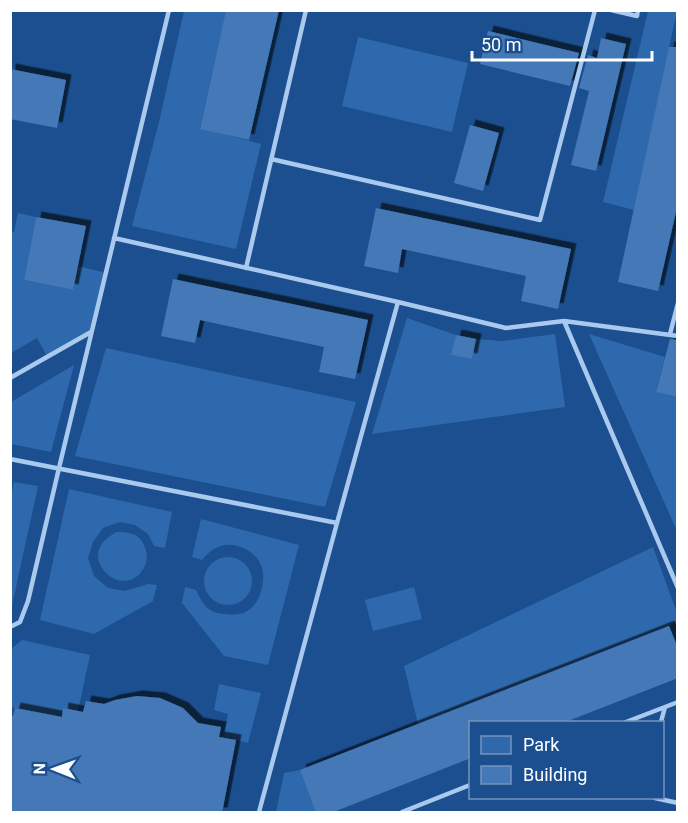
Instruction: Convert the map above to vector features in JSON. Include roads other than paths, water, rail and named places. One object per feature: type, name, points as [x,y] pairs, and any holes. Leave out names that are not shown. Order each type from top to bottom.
[{"type":"lane","points":[[10,627],[20,622],[28,601],[169,10]]},
{"type":"lane","points":[[246,268],[306,10]]},
{"type":"lane","points":[[271,159],[540,220],[595,10]]},
{"type":"lane","points":[[611,10],[637,16],[638,10]]},
{"type":"lane","points":[[114,238],[506,328],[564,321],[678,336]]},
{"type":"lane","points":[[259,813],[398,302]]},
{"type":"lane","points":[[669,334],[678,303]]},
{"type":"lane","points":[[564,321],[678,588]]},
{"type":"lane","points":[[10,378],[92,332]]},
{"type":"lane","points":[[10,459],[337,523]]},
{"type":"lane","points":[[631,721],[678,702]]},
{"type":"lane","points":[[662,721],[665,707]]},
{"type":"lane","points":[[402,813],[469,786]]},
{"type":"lane","points":[[660,799],[678,803]]}]
